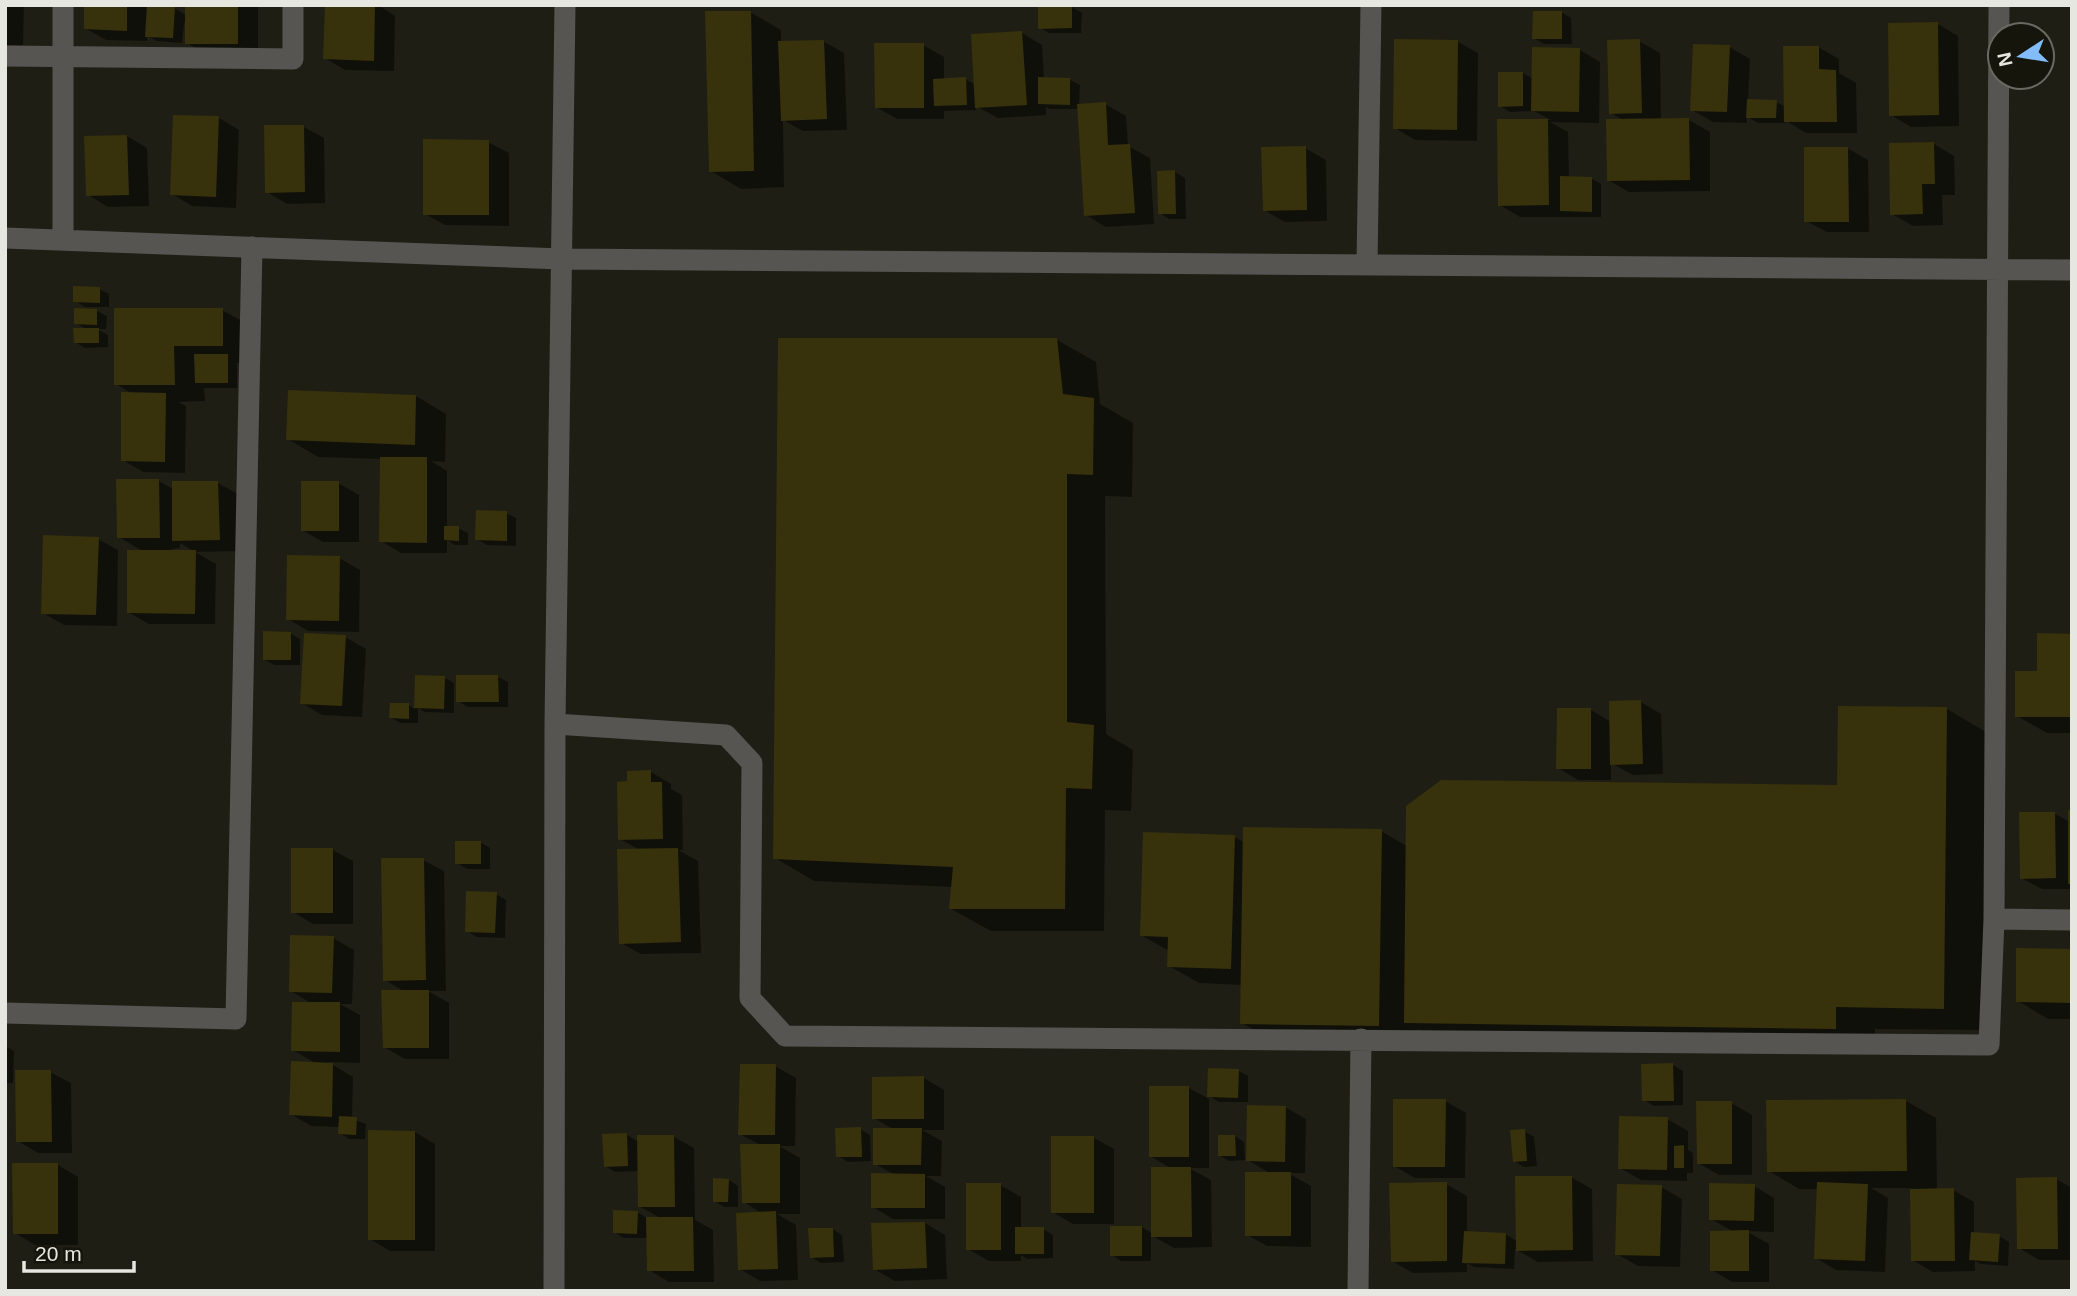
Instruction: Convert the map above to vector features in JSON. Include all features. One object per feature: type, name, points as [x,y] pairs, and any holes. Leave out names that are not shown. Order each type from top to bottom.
[{"type":"street","points":[[63,5],[63,240]]},
{"type":"street","points":[[5,56],[293,59],[293,5]]},
{"type":"street","points":[[554,1291],[555,724],[565,5]]},
{"type":"street","points":[[1367,265],[1371,5]]},
{"type":"street","points":[[555,724],[726,735],[752,763],[750,998],[785,1036],[1989,1045],[1994,919],[1999,5]]},
{"type":"street","points":[[5,238],[562,259],[2072,270]]},
{"type":"street","points":[[5,1013],[236,1019],[251,247]]},
{"type":"street","points":[[1994,919],[2072,920]]},
{"type":"street","points":[[1358,1291],[1361,1039]]},
{"type":"building","points":[[84,5],[127,5],[127,31],[84,29]]},
{"type":"building","points":[[147,5],[175,7],[173,38],[145,37]]},
{"type":"building","points":[[185,5],[238,5],[238,44],[185,44]]},
{"type":"building","points":[[325,5],[375,5],[374,61],[323,59]]},
{"type":"building","points":[[1072,5],[1072,28],[1038,29],[1038,6]]},
{"type":"building","points":[[705,11],[751,11],[754,171],[709,172]]},
{"type":"building","points":[[1533,11],[1562,11],[1562,39],[1532,39]]},
{"type":"building","points":[[1938,22],[1939,115],[1889,116],[1888,23]]},
{"type":"building","points":[[1022,31],[1027,105],[975,108],[971,34]]},
{"type":"building","points":[[1394,39],[1458,40],[1457,130],[1393,129]]},
{"type":"building","points":[[1640,39],[1642,113],[1609,114],[1607,40]]},
{"type":"building","points":[[824,40],[827,119],[781,121],[778,41]]},
{"type":"building","points":[[874,43],[924,43],[924,108],[875,108]]},
{"type":"building","points":[[1693,44],[1730,45],[1727,112],[1690,111]]},
{"type":"building","points":[[1783,46],[1819,46],[1819,69],[1836,70],[1837,122],[1784,122]]},
{"type":"building","points":[[1532,47],[1580,48],[1579,112],[1531,111]]},
{"type":"building","points":[[1498,72],[1523,72],[1523,106],[1498,107]]},
{"type":"building","points":[[966,77],[967,105],[934,106],[933,79]]},
{"type":"building","points":[[1038,77],[1070,78],[1070,105],[1038,104]]},
{"type":"building","points":[[1747,99],[1777,100],[1776,118],[1746,118]]},
{"type":"building","points":[[1106,102],[1108,145],[1130,144],[1135,213],[1084,216],[1077,104]]},
{"type":"building","points":[[173,115],[219,116],[216,197],[170,195]]},
{"type":"building","points":[[1689,118],[1690,180],[1607,181],[1606,119]]},
{"type":"building","points":[[1497,119],[1548,119],[1549,205],[1498,206]]},
{"type":"building","points":[[264,125],[304,125],[305,192],[265,193]]},
{"type":"building","points":[[127,135],[129,195],[86,196],[84,136]]},
{"type":"building","points":[[423,139],[489,140],[489,215],[423,215]]},
{"type":"building","points":[[1934,142],[1935,184],[1922,184],[1923,214],[1890,215],[1889,143]]},
{"type":"building","points":[[1306,146],[1307,210],[1263,211],[1261,147]]},
{"type":"building","points":[[1804,147],[1848,147],[1849,222],[1804,222]]},
{"type":"building","points":[[1175,170],[1176,214],[1158,214],[1157,171]]},
{"type":"building","points":[[1560,176],[1592,177],[1592,212],[1560,211]]},
{"type":"building","points":[[73,286],[100,287],[100,303],[73,302]]},
{"type":"building","points":[[74,308],[97,309],[97,325],[74,324]]},
{"type":"building","points":[[114,308],[223,308],[223,346],[174,346],[175,385],[114,385]]},
{"type":"building","points":[[73,328],[99,328],[99,343],[74,343]]},
{"type":"building","points":[[778,338],[1057,338],[1063,394],[1094,398],[1093,475],[1067,474],[1067,722],[1094,725],[1092,789],[1066,788],[1065,909],[949,909],[953,867],[773,859]]},
{"type":"building","points":[[194,354],[228,354],[228,383],[195,383]]},
{"type":"building","points":[[288,390],[416,395],[415,445],[286,440]]},
{"type":"building","points":[[121,392],[166,393],[165,462],[121,461]]},
{"type":"building","points":[[380,457],[427,457],[427,543],[379,542]]},
{"type":"building","points":[[116,479],[159,479],[160,538],[117,538]]},
{"type":"building","points":[[172,481],[218,481],[220,540],[172,541]]},
{"type":"building","points":[[301,481],[339,481],[339,531],[301,531]]},
{"type":"building","points":[[476,510],[507,511],[507,541],[475,540]]},
{"type":"building","points":[[444,526],[459,526],[459,541],[444,540]]},
{"type":"building","points":[[43,535],[99,537],[96,615],[41,614]]},
{"type":"building","points":[[127,550],[196,550],[195,614],[127,613]]},
{"type":"building","points":[[287,555],[340,556],[339,621],[286,620]]},
{"type":"building","points":[[263,631],[291,632],[291,660],[263,660]]},
{"type":"building","points":[[304,633],[346,635],[342,706],[300,704]]},
{"type":"building","points":[[2037,633],[2072,634],[2072,717],[2015,717],[2015,671],[2037,671]]},
{"type":"building","points":[[415,675],[445,676],[444,709],[414,708]]},
{"type":"building","points":[[456,675],[498,675],[499,702],[456,702]]},
{"type":"building","points":[[1641,700],[1643,764],[1610,765],[1609,701]]},
{"type":"building","points":[[390,703],[409,703],[409,719],[389,718]]},
{"type":"building","points":[[1838,706],[1947,707],[1944,1009],[1836,1007],[1836,1029],[1404,1023],[1406,806],[1441,780],[1837,785]]},
{"type":"building","points":[[1557,708],[1591,708],[1591,769],[1556,769]]},
{"type":"building","points":[[651,770],[651,782],[662,782],[663,839],[618,840],[617,782],[627,781],[627,771]]},
{"type":"building","points":[[2068,810],[2072,810],[2072,884],[2068,884]]},
{"type":"building","points":[[2019,812],[2055,812],[2056,878],[2020,879]]},
{"type":"building","points":[[1243,827],[1382,829],[1379,1026],[1240,1024]]},
{"type":"building","points":[[1143,832],[1235,835],[1231,969],[1167,967],[1168,937],[1140,936]]},
{"type":"building","points":[[455,841],[481,841],[481,864],[455,864]]},
{"type":"building","points":[[291,848],[333,848],[333,913],[291,913]]},
{"type":"building","points":[[678,848],[681,942],[619,944],[617,849]]},
{"type":"building","points":[[381,858],[424,858],[426,980],[383,981]]},
{"type":"building","points":[[466,891],[497,892],[495,933],[465,932]]},
{"type":"building","points":[[290,935],[334,936],[332,993],[289,992]]},
{"type":"building","points":[[2016,948],[2072,949],[2072,1003],[2016,1002]]},
{"type":"building","points":[[381,990],[429,990],[429,1048],[383,1048]]},
{"type":"building","points":[[292,1002],[340,1002],[340,1052],[291,1051]]},
{"type":"building","points":[[291,1061],[333,1063],[332,1117],[289,1115]]},
{"type":"building","points":[[1673,1063],[1674,1101],[1642,1101],[1641,1064]]},
{"type":"building","points":[[740,1064],[776,1064],[775,1135],[738,1135]]},
{"type":"building","points":[[1208,1068],[1239,1069],[1238,1098],[1207,1097]]},
{"type":"building","points":[[15,1070],[51,1070],[52,1142],[16,1142]]},
{"type":"building","points":[[924,1076],[924,1119],[872,1119],[872,1077]]},
{"type":"building","points":[[1149,1086],[1189,1086],[1189,1157],[1149,1157]]},
{"type":"building","points":[[1393,1099],[1446,1099],[1445,1167],[1393,1167]]},
{"type":"building","points":[[1906,1099],[1907,1171],[1767,1172],[1766,1100]]},
{"type":"building","points":[[1696,1101],[1732,1101],[1732,1164],[1697,1164]]},
{"type":"building","points":[[1247,1105],[1286,1106],[1285,1162],[1246,1161]]},
{"type":"building","points":[[339,1116],[357,1117],[356,1135],[338,1134]]},
{"type":"building","points":[[1619,1116],[1668,1117],[1667,1170],[1618,1169]]},
{"type":"building","points":[[861,1127],[862,1157],[836,1157],[835,1128]]},
{"type":"building","points":[[873,1128],[922,1128],[921,1165],[873,1165]]},
{"type":"building","points":[[1525,1129],[1527,1161],[1513,1162],[1510,1130]]},
{"type":"building","points":[[368,1130],[415,1131],[415,1240],[368,1240]]},
{"type":"building","points":[[627,1133],[628,1166],[604,1167],[602,1134]]},
{"type":"building","points":[[637,1135],[674,1135],[675,1207],[638,1207]]},
{"type":"building","points":[[1218,1135],[1235,1135],[1236,1156],[1218,1156]]},
{"type":"building","points":[[1051,1136],[1094,1136],[1094,1213],[1051,1213]]},
{"type":"building","points":[[740,1144],[780,1144],[780,1203],[742,1203]]},
{"type":"building","points":[[1684,1145],[1684,1168],[1674,1168],[1674,1146]]},
{"type":"building","points":[[12,1163],[58,1163],[58,1234],[13,1234]]},
{"type":"building","points":[[1151,1167],[1191,1167],[1192,1237],[1151,1237]]},
{"type":"building","points":[[1245,1172],[1291,1172],[1291,1236],[1245,1236]]},
{"type":"building","points":[[871,1173],[925,1174],[925,1208],[871,1208]]},
{"type":"building","points":[[1515,1176],[1572,1176],[1573,1250],[1516,1251]]},
{"type":"building","points":[[2057,1177],[2058,1249],[2017,1249],[2016,1178]]},
{"type":"building","points":[[713,1178],[729,1179],[728,1202],[713,1202]]},
{"type":"building","points":[[1447,1182],[1447,1261],[1391,1262],[1389,1183]]},
{"type":"building","points":[[1817,1182],[1868,1184],[1865,1261],[1814,1259]]},
{"type":"building","points":[[966,1183],[1001,1183],[1001,1250],[966,1250]]},
{"type":"building","points":[[1709,1183],[1755,1184],[1754,1221],[1709,1220]]},
{"type":"building","points":[[1617,1184],[1662,1185],[1660,1256],[1615,1255]]},
{"type":"building","points":[[1954,1188],[1955,1261],[1911,1261],[1910,1189]]},
{"type":"building","points":[[613,1210],[638,1211],[637,1234],[613,1233]]},
{"type":"building","points":[[776,1211],[778,1269],[738,1270],[736,1213]]},
{"type":"building","points":[[646,1217],[693,1217],[694,1271],[647,1271]]},
{"type":"building","points":[[925,1222],[927,1268],[873,1270],[871,1223]]},
{"type":"building","points":[[1110,1226],[1142,1226],[1142,1256],[1110,1256]]},
{"type":"building","points":[[1015,1227],[1044,1227],[1044,1254],[1015,1254]]},
{"type":"building","points":[[808,1228],[833,1228],[834,1257],[810,1258]]},
{"type":"building","points":[[1749,1230],[1749,1271],[1710,1271],[1710,1231]]},
{"type":"building","points":[[1464,1231],[1506,1233],[1505,1264],[1462,1263]]},
{"type":"building","points":[[1971,1232],[2000,1234],[1998,1262],[1969,1260]]}]
